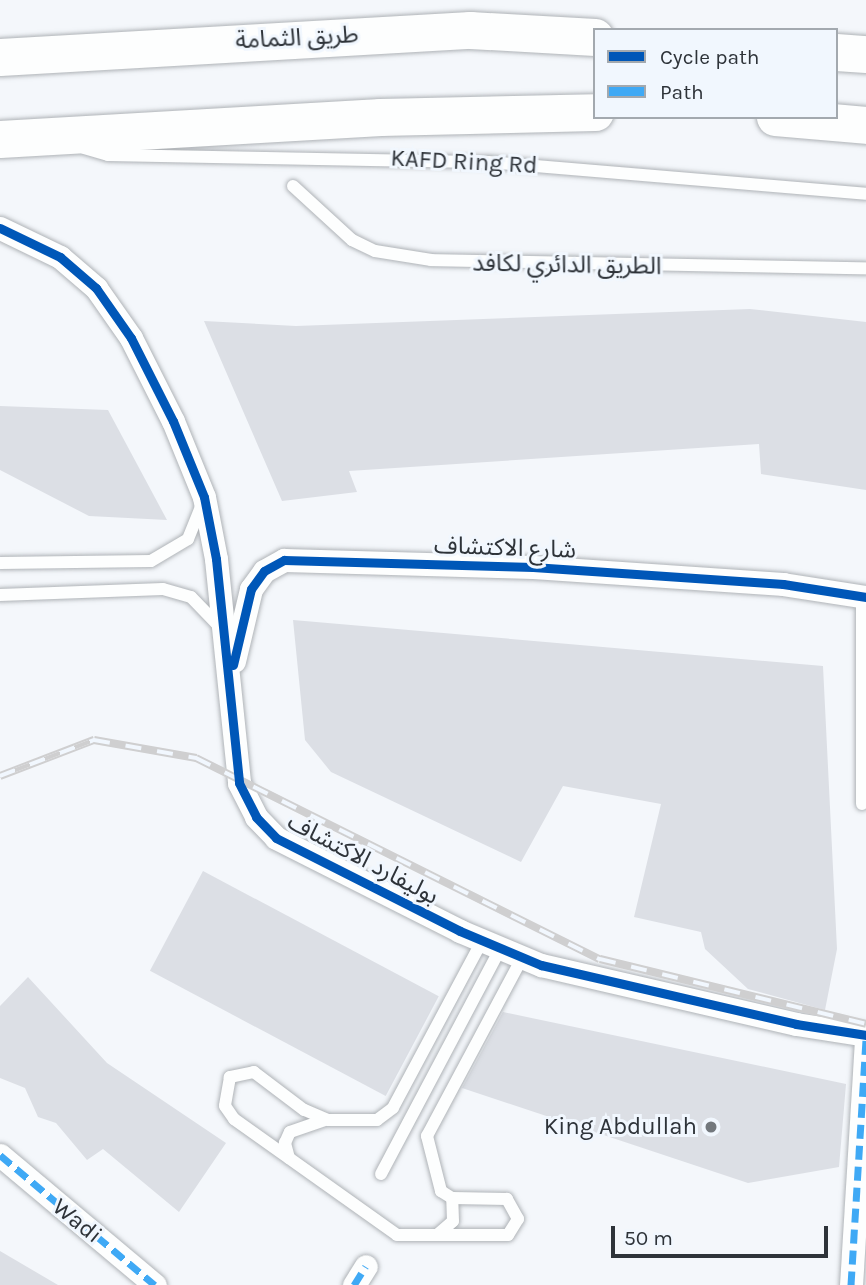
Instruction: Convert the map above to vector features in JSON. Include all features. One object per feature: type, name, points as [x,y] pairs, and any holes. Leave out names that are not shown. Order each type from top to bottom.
[{"type":"main road","name":"طريق الثمامة","points":[[0,57],[470,30],[593,37]]},
{"type":"main road","points":[[838,52],[866,54]]},
{"type":"main road","points":[[0,139],[593,112]]},
{"type":"main road","points":[[798,119],[866,125]]},
{"type":"street","name":"بوليفارد الاكتشاف","points":[[0,228],[60,257],[96,288],[156,385],[204,497],[230,685],[239,783],[262,824],[313,858],[522,958],[591,979],[866,1037]]},
{"type":"street","name":"شارع الاكتشاف","points":[[230,685],[251,589],[264,571],[284,560],[561,569],[783,584],[864,597]]},
{"type":"street","points":[[851,1285],[866,1037]]},
{"type":"street","name":"Wadi","points":[[0,1155],[155,1285]]},
{"type":"lane","name":"KAFD Ring Rd","points":[[67,135],[84,148],[108,155],[488,162],[866,194]]},
{"type":"lane","name":"الطريق الدائري لكافد","points":[[293,186],[352,240],[375,251],[431,261],[866,268]]},
{"type":"lane","points":[[0,563],[150,561],[188,538],[204,497]]},
{"type":"lane","points":[[0,595],[163,589],[191,597],[222,628]]},
{"type":"lane","points":[[862,804],[864,597]]},
{"type":"lane","points":[[491,945],[393,1108],[359,1123],[328,1120],[304,1110],[254,1072],[230,1077],[225,1106],[233,1119],[397,1234],[508,1235],[515,1226],[516,1209],[507,1199],[452,1198],[441,1191],[433,1171],[427,1136],[522,958]]},
{"type":"lane","points":[[382,1174],[491,945]]},
{"type":"lane","points":[[289,1158],[285,1143],[290,1132],[328,1120]]},
{"type":"lane","points":[[437,1235],[453,1221],[452,1198]]},
{"type":"building","points":[[750,309],[866,322],[866,490],[761,474],[759,444],[349,471],[357,492],[282,501],[204,321],[296,326]]},
{"type":"building","points":[[0,406],[108,410],[167,520],[89,516],[0,470]]},
{"type":"building","points":[[293,620],[823,666],[837,949],[825,1010],[748,989],[705,949],[701,932],[634,917],[661,804],[563,786],[521,862],[331,772],[305,740]]},
{"type":"building","points":[[203,871],[439,996],[386,1096],[150,971]]},
{"type":"building","points":[[28,977],[107,1063],[226,1143],[179,1212],[103,1149],[87,1160],[56,1123],[38,1117],[25,1088],[0,1078],[0,1006]]},
{"type":"building","name":"King Abdullah","points":[[503,1012],[846,1084],[839,1167],[748,1183],[462,1088]]},
{"type":"building","points":[[0,1251],[58,1285],[0,1285]]},
{"type":"railway","points":[[0,776],[94,740],[196,758],[600,959],[866,1024]]},
{"type":"marked path","points":[[851,1285],[866,1038]]},
{"type":"marked path","points":[[0,1155],[155,1285]]},
{"type":"marked path","points":[[354,1285],[366,1266]]},
{"type":"cycle path","points":[[0,228],[60,257],[96,288],[131,338],[173,421],[204,497],[216,559],[239,783],[256,817],[276,838],[460,931],[541,965],[796,1024],[866,1035]]},
{"type":"cycle path","points":[[233,665],[251,589],[264,571],[284,560],[533,567],[783,584],[866,597]]},
{"type":"place","name":"King Abdullah","points":[[711,1127]]}]
